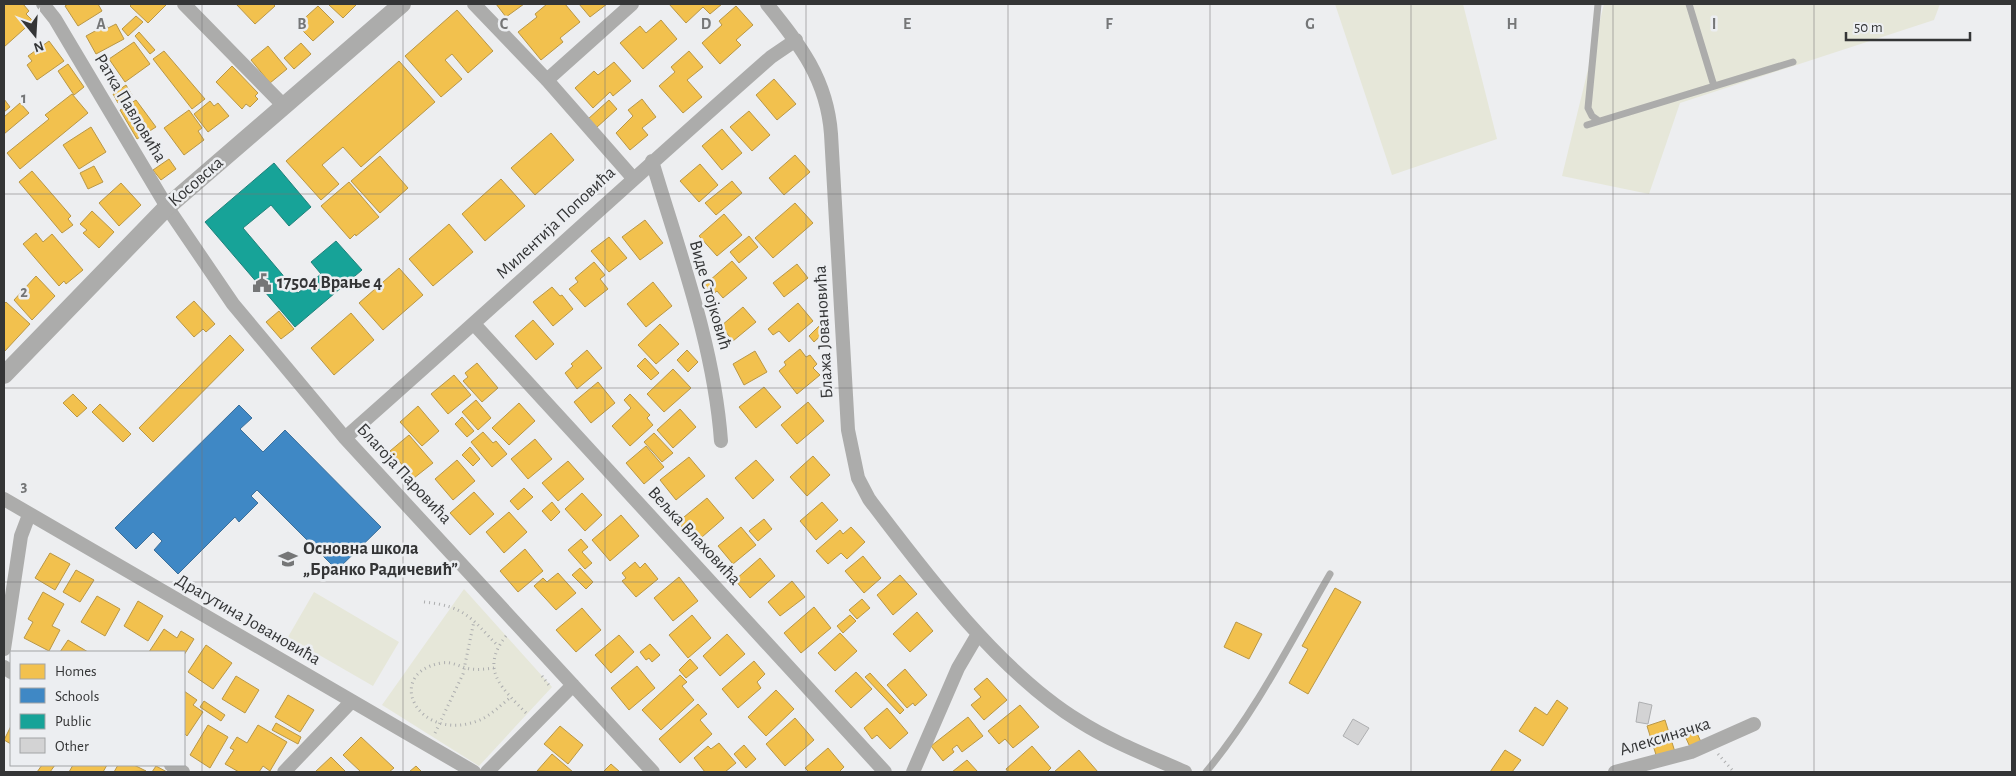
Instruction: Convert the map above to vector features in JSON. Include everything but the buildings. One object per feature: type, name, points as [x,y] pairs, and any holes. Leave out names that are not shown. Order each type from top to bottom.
[{"type":"street","name":"Ратка Павловића","points":[[43,4],[55,19],[167,207]]},
{"type":"street","points":[[184,4],[284,106]]},
{"type":"street","points":[[474,4],[547,80],[633,178]]},
{"type":"street","points":[[547,80],[632,4]]},
{"type":"street","name":"Блажа Јовановића","points":[[767,4],[796,40],[824,90],[830,123],[848,430],[858,478],[869,499],[890,528],[978,634],[1041,695],[1078,721],[1107,737],[1185,772]]},
{"type":"street","name":"Косовска","points":[[4,374],[167,207],[397,5]]},
{"type":"street","name":"Милентија Поповића","points":[[345,438],[474,324],[652,161],[771,57],[796,40]]},
{"type":"street","name":"Виде Стојковић","points":[[652,161],[703,337],[718,400],[722,441]]},
{"type":"street","name":"Благоја Паровића","points":[[167,207],[233,304],[345,438],[653,772]]},
{"type":"street","name":"Вељка Влаховића","points":[[474,324],[885,772]]},
{"type":"street","name":"Драгутина Јовановића","points":[[4,499],[474,772]]},
{"type":"street","points":[[4,649],[20,545],[29,515]]},
{"type":"street","points":[[913,772],[958,668],[978,634]]},
{"type":"street","points":[[487,772],[573,685]]},
{"type":"street","points":[[284,772],[351,702]]},
{"type":"street","name":"Алексиначка","points":[[1615,772],[1671,758],[1710,745],[1754,724]]},
{"type":"street","points":[[173,766],[184,772]]},
{"type":"lane","points":[[1598,4],[1588,108],[1592,116],[1599,121]]},
{"type":"lane","points":[[1689,4],[1714,86]]},
{"type":"lane","points":[[1587,125],[1793,62]]},
{"type":"lane","points":[[1206,772],[1227,747],[1267,684],[1330,574]]},
{"type":"path","points":[[424,602],[452,606],[474,621],[498,646]]},
{"type":"path","points":[[433,737],[441,724],[464,667],[474,621]]},
{"type":"path","points":[[500,629],[513,643]]},
{"type":"path","points":[[506,636],[498,646],[493,658],[494,668],[500,683],[527,714]]},
{"type":"path","points":[[494,668],[479,669],[464,667],[455,663],[441,663],[431,666],[415,679],[411,688],[413,704],[427,718],[441,724],[460,725],[482,719],[511,697]]},
{"type":"path","points":[[539,673],[552,687],[546,694]]},
{"type":"path","points":[[521,721],[533,708]]},
{"type":"path","points":[[1710,745],[1734,772]]},
{"type":"shaded area","points":[[1335,4],[1463,4],[1497,139],[1392,175]]},
{"type":"shaded area","points":[[1604,4],[1940,4],[1934,20],[1680,103],[1649,194],[1562,176]]},
{"type":"shaded area","points":[[464,589],[552,687],[479,766],[382,705]]},
{"type":"shaded area","points":[[314,592],[399,642],[373,686],[288,637]]},
{"type":"place","name":"17504 Врање 4","points":[[262,283]]},
{"type":"place","name":"Основна школа „Бранко Радичевић”","points":[[288,559]]}]
